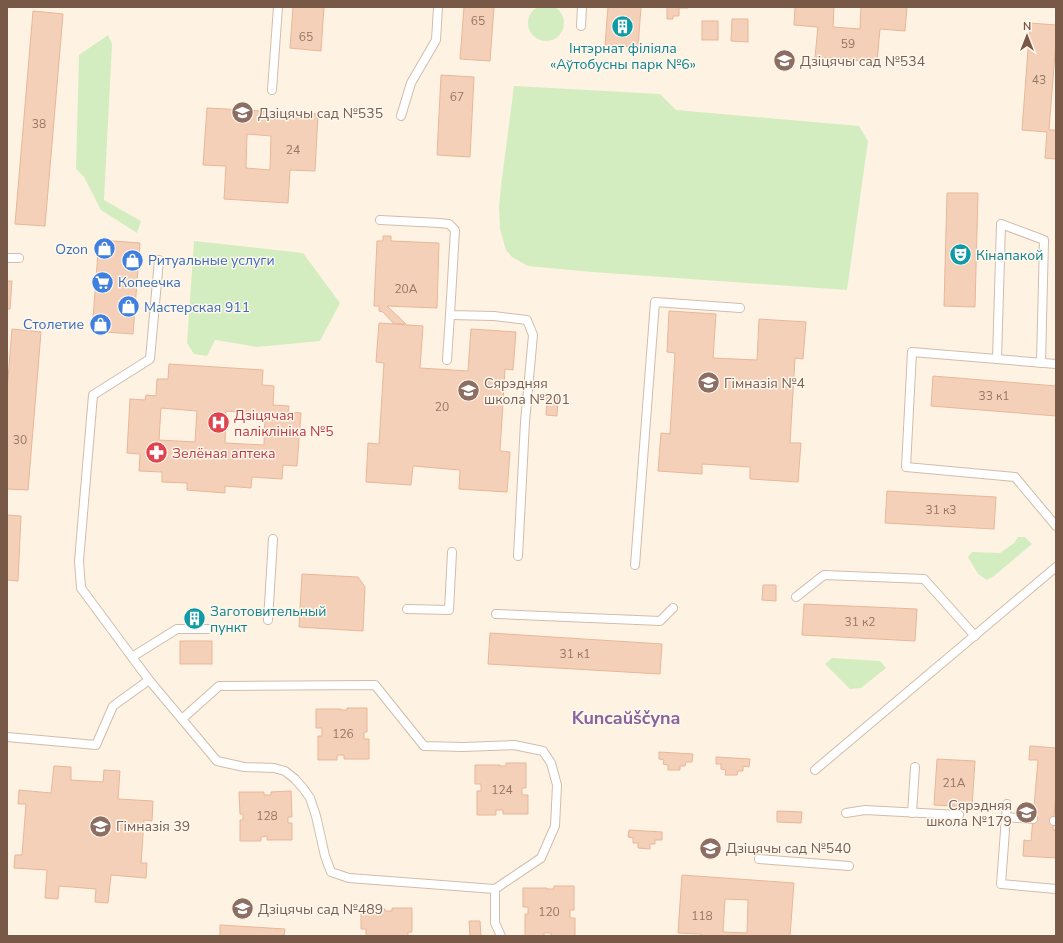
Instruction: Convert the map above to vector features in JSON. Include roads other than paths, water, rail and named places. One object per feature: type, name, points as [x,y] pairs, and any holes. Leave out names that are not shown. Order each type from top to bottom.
[{"type":"lane","points":[[272,90],[278,7]]},
{"type":"lane","points":[[401,116],[411,83],[436,40],[438,7]]},
{"type":"lane","points":[[581,26],[582,7]]},
{"type":"lane","points":[[380,220],[449,224],[455,230],[446,360]]},
{"type":"lane","points":[[997,359],[1001,224],[1044,240],[1041,363]]},
{"type":"lane","points":[[7,258],[19,258]]},
{"type":"lane","points":[[159,260],[150,359],[92,394],[80,561],[81,588],[149,680],[182,719],[218,761],[244,766],[274,768],[285,772],[303,788],[310,798],[316,816],[325,856],[331,872],[349,878],[495,889],[541,858],[555,826],[557,785],[551,764],[543,752],[514,745],[464,747],[424,746],[375,685],[219,686],[182,719]]},
{"type":"lane","points":[[635,565],[655,302],[740,308]]},
{"type":"lane","points":[[450,315],[494,316],[527,320],[533,335],[525,422],[518,556]]},
{"type":"lane","points":[[1056,364],[912,352],[906,467],[1015,477],[1056,526]]},
{"type":"lane","points":[[268,620],[273,539]]},
{"type":"lane","points":[[407,609],[449,610],[452,552]]},
{"type":"lane","points":[[815,770],[1056,567]]},
{"type":"lane","points":[[796,598],[824,575],[924,579],[975,636]]},
{"type":"lane","points":[[496,614],[660,621],[673,608]]},
{"type":"lane","points":[[132,657],[176,629],[208,629]]},
{"type":"lane","points":[[7,737],[96,745],[113,706],[149,680]]},
{"type":"lane","points":[[912,813],[915,767]]},
{"type":"lane","points":[[1007,804],[1001,884],[1056,889]]},
{"type":"lane","points":[[846,813],[864,810],[959,815]]},
{"type":"lane","points":[[1006,817],[1033,819]]},
{"type":"lane","points":[[759,859],[849,866]]},
{"type":"lane","points":[[495,889],[495,923],[501,936]]},
{"type":"place","name":"Інтэрнат філіяла «Аўтобусны парк №6»","points":[[623,26]]},
{"type":"place","name":"Дзіцячы сад №534","points":[[785,61]]},
{"type":"place","name":"Дзіцячы сад №535","points":[[243,113]]},
{"type":"place","name":"Ozon","points":[[104,249]]},
{"type":"place","name":"Кінапакой","points":[[960,255]]},
{"type":"place","name":"Ритуальные услуги","points":[[132,260]]},
{"type":"place","name":"Копеечка","points":[[103,282]]},
{"type":"place","name":"Мастерская 911","points":[[128,307]]},
{"type":"place","name":"Столетие","points":[[100,324]]},
{"type":"place","name":"Гімназія №4","points":[[708,383]]},
{"type":"place","name":"Сярэдняя школа №201","points":[[468,391]]},
{"type":"place","name":"Дзіцячая паліклініка №5","points":[[219,423]]},
{"type":"place","name":"Зелёная аптека","points":[[156,453]]},
{"type":"place","name":"Заготовительный пункт","points":[[195,619]]},
{"type":"place","name":"Сярэдняя школа №179","points":[[1027,813]]},
{"type":"place","name":"Гімназія 39","points":[[100,826]]},
{"type":"place","name":"Дзіцячы сад №540","points":[[711,848]]},
{"type":"place","name":"Дзіцячы сад №489","points":[[242,909]]},
{"type":"district","name":"Kuncaŭščyna","points":[[626,718]]}]
